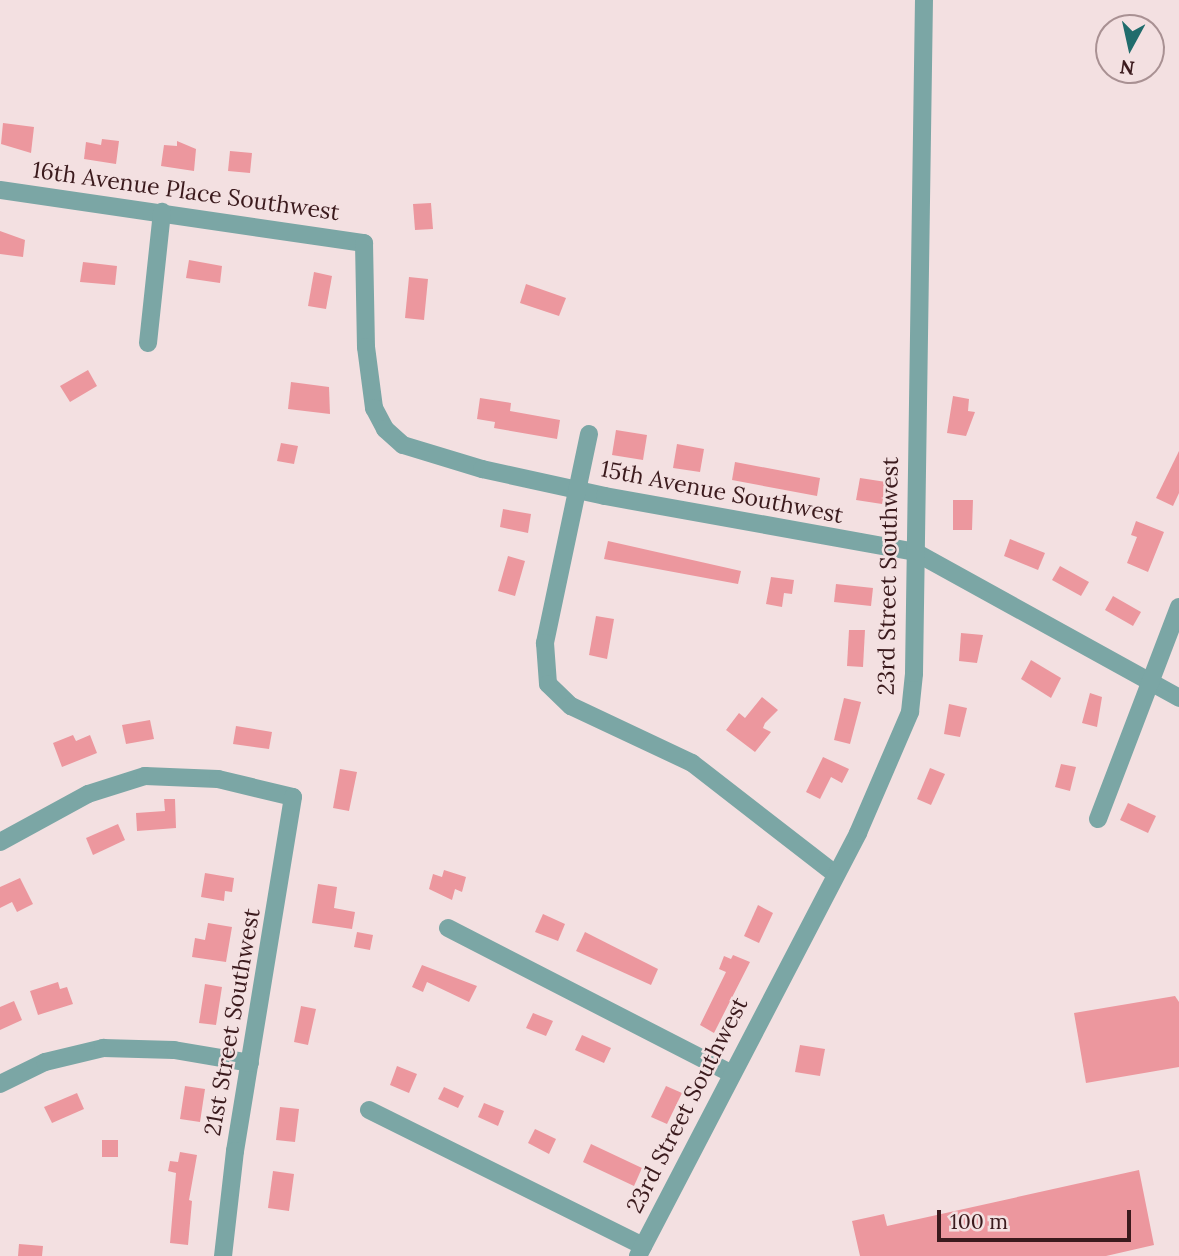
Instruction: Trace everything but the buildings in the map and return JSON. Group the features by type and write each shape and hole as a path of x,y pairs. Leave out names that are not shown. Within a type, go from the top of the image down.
{"street":[{"name":"23rd Street Southwest","path":"641,1251 835,874 897,748 910,712 924,0"},
{"name":"16th Avenue Place Southwest","path":"0,190 365,243 369,380 378,419 393,438"},
{"path":"148,343 162,212"},
{"path":"589,434 545,643 548,684 571,706 701,769 835,874"},
{"name":"15th Avenue Southwest","path":"393,438 429,455 579,490 767,528 915,552 1179,698"},
{"path":"1098,819 1148,680 1179,607"},
{"name":"21st Street Southwest","path":"0,842 88,794 145,776 218,779 293,797 250,1063 223,1256"},
{"path":"448,928 732,1074"},
{"path":"0,1084 45,1062 103,1048 174,1050 250,1063"},
{"path":"369,1110 641,1251"}]}
